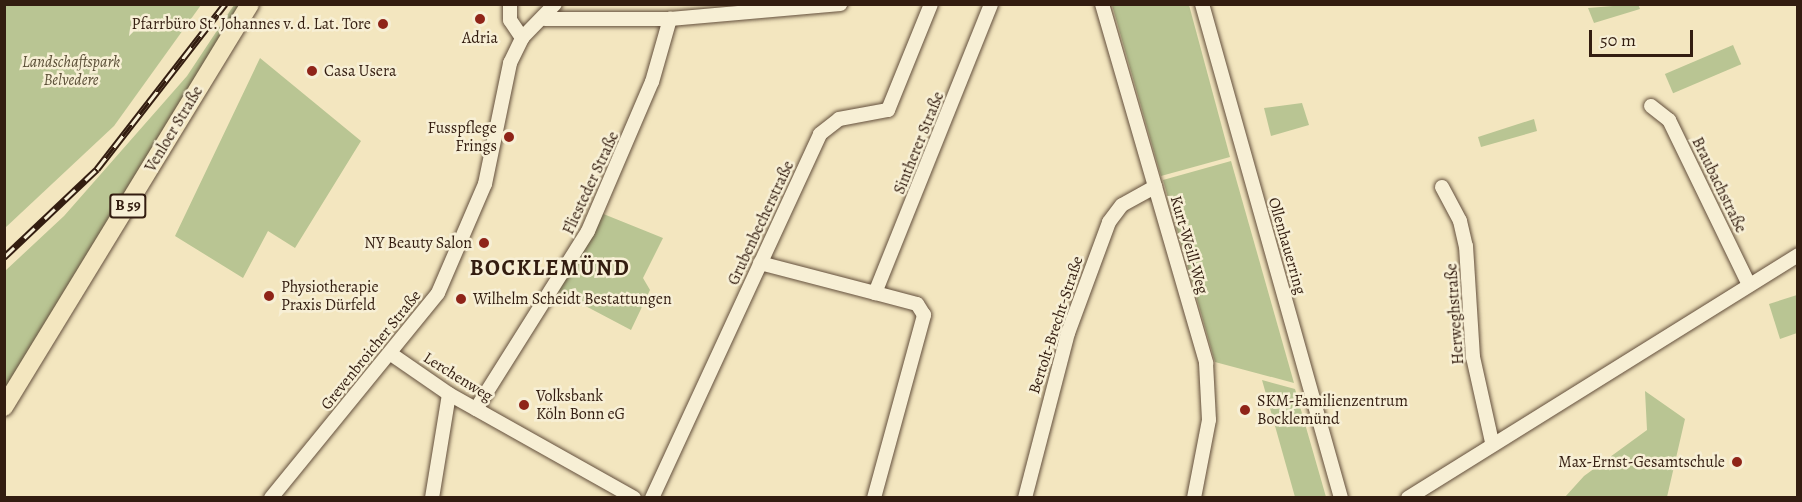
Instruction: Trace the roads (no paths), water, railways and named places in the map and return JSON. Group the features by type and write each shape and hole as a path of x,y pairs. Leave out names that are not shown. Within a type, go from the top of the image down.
{"main road":[{"name":"Venloer Straße","path":"4,407 250,4"}],"street":[{"path":"510,4 510,20 522,38 545,18 555,4"},
{"path":"545,18 670,19 840,4"},
{"name":"Grubenbecherstraße","path":"652,498 760,263 829,124 888,110 931,4"},
{"name":"Sintherer Straße","path":"875,293 991,4"},
{"name":"Kurt-Weill-Weg","path":"1101,4 1209,381 1209,420 1194,498"},
{"name":"Ollenhauerring","path":"1202,4 1341,498"},
{"name":"Fliesteder Straße","path":"477,409 588,231 652,82 670,19"},
{"name":"Grevenbroicher Straße","path":"270,498 391,354 438,292 473,219 496,141 510,63 522,38"},
{"name":"Braubachstraße","path":"1651,106 1669,120 1749,285"},
{"name":"Bertolt-Brecht-Straße","path":"1025,498 1068,333 1109,222 1122,205 1155,187"},
{"name":"Herweghstraße","path":"1442,187 1460,221 1466,246 1470,341 1492,442"},
{"path":"1408,498 1492,442 1797,255"},
{"path":"760,263 917,304 924,315 874,498"},
{"name":"Lerchenweg","path":"391,354 449,394 634,498"},
{"path":"432,498 449,394"}],"railway":[{"path":"4,257 97,169 225,4"}],"place":[{"name":"Adria","path":"480,19"},
{"name":"Pfarrbüro St. Johannes v. d. Lat. Tore","path":"383,24"},
{"name":"Casa Usera","path":"312,71"},
{"name":"Fusspflege Frings","path":"509,137"},
{"name":"NY Beauty Salon","path":"484,243"},
{"name":"Physiotherapie Praxis Dürfeld","path":"269,296"},
{"name":"Wilhelm Scheidt Bestattungen","path":"461,299"},
{"name":"Volksbank Köln Bonn eG","path":"524,405"},
{"name":"SKM-Familienzentrum Bocklemünd","path":"1245,410"},
{"name":"Max-Ernst-Gesamtschule","path":"1737,462"}],"district":[{"name":"BOCKLEMÜND","path":"550,269"}],"park label":[{"name":"Landschaftspark Belvedere","path":"71,71"}]}
